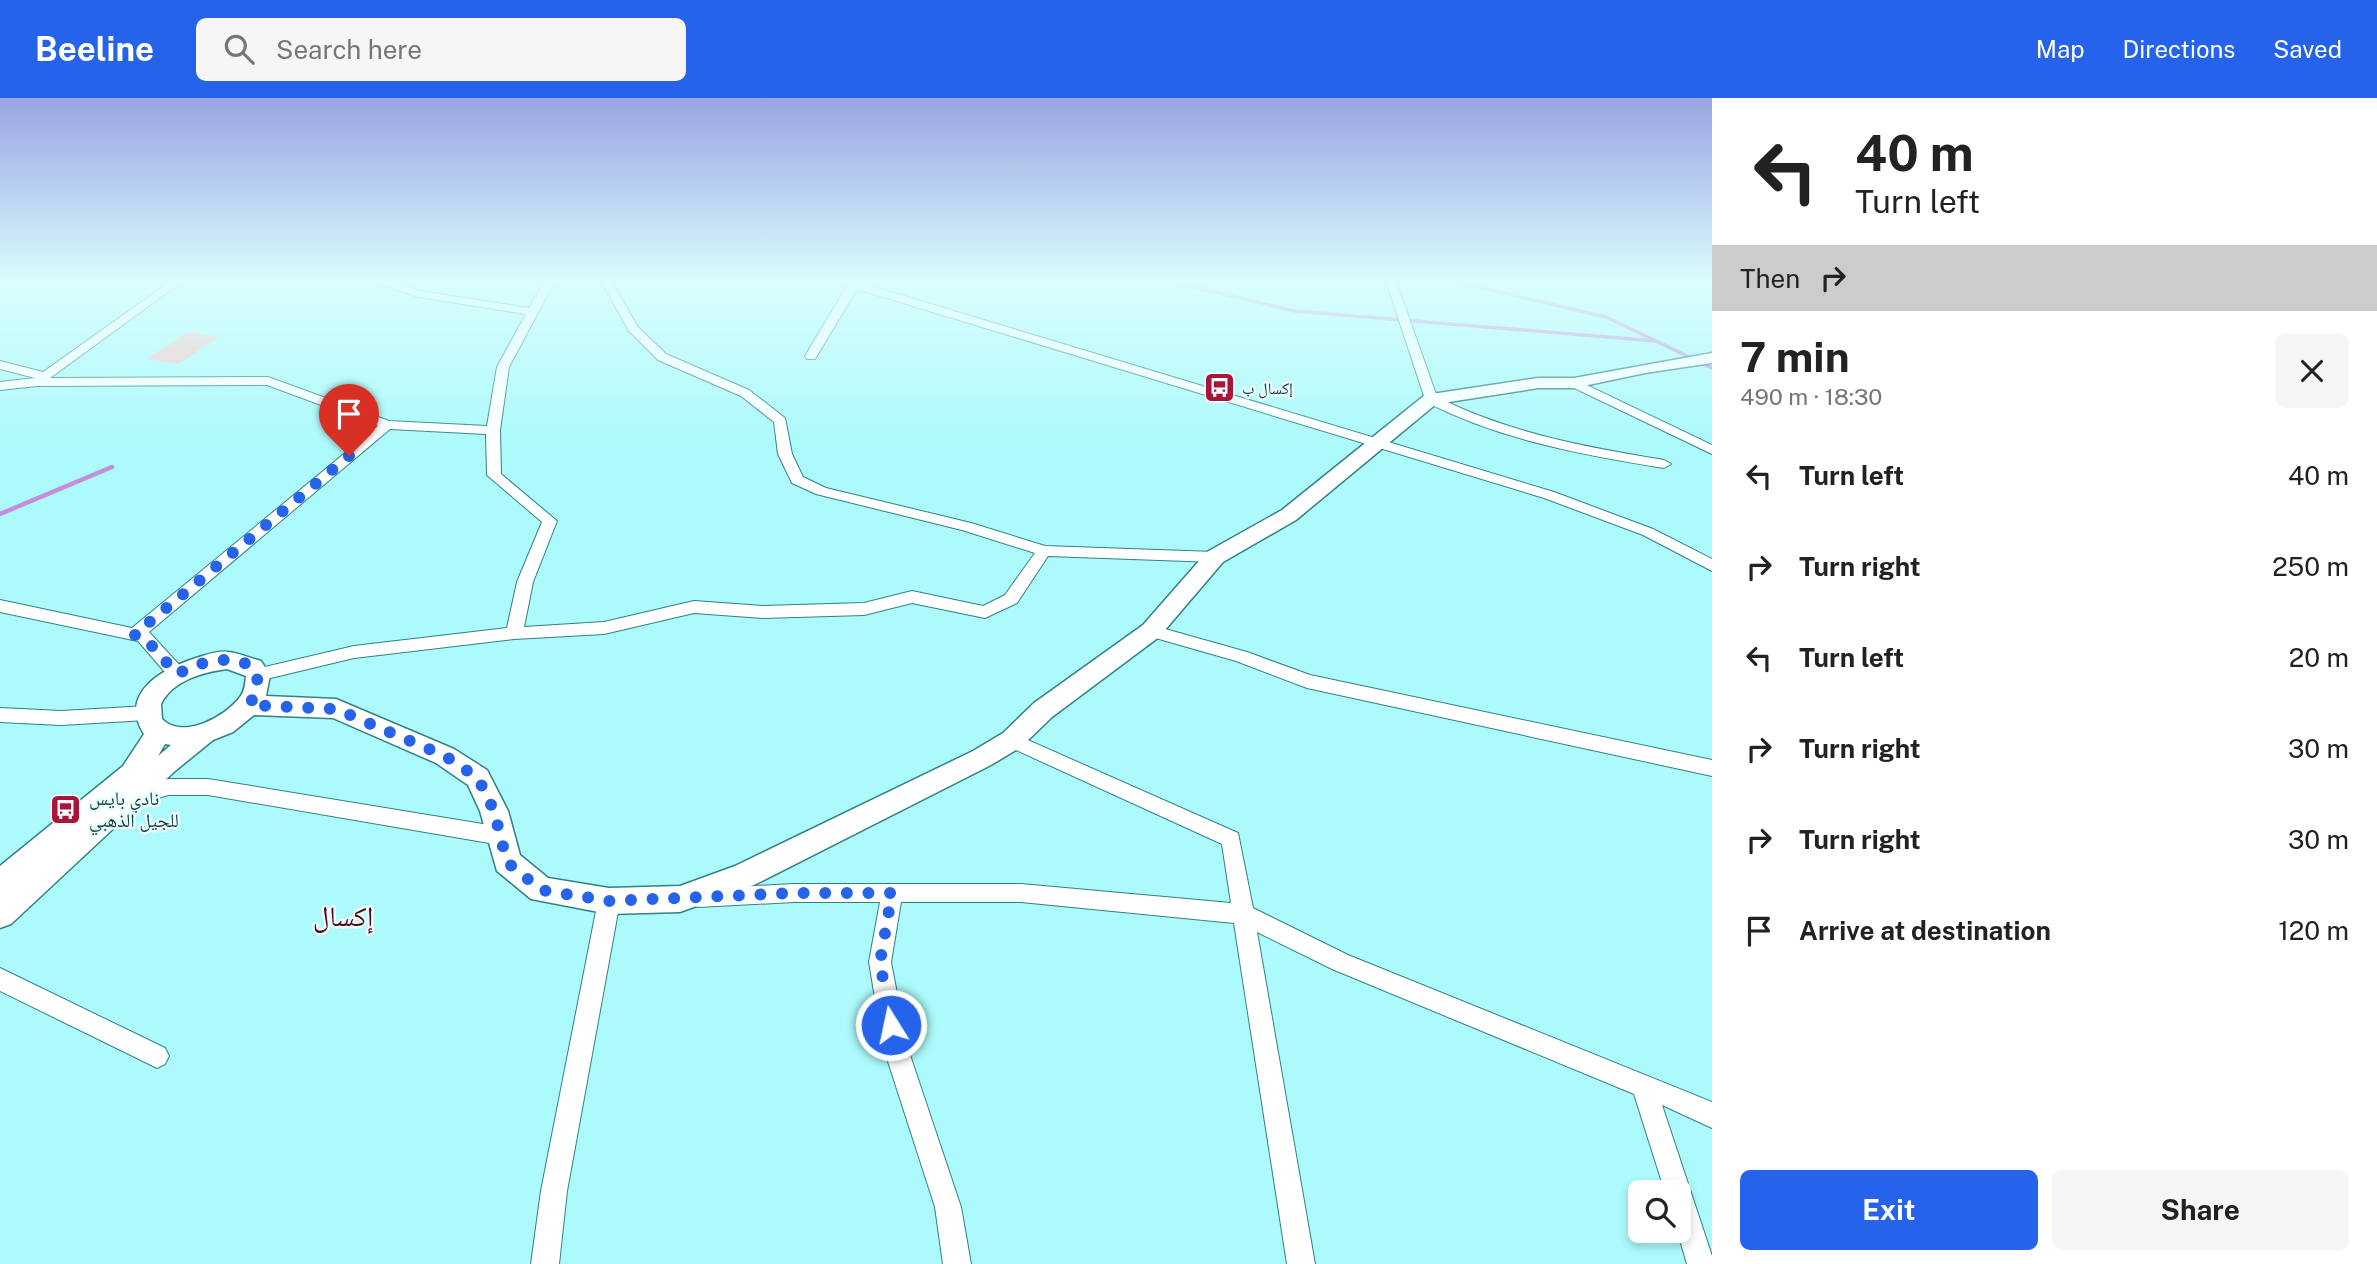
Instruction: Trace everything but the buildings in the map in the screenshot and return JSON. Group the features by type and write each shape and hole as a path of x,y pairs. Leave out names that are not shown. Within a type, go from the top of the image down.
{"street":[{"path":"40,379 101,335"},
{"path":"514,633 525,582 550,521 494,475 493,430 503,367 520,335"},
{"path":"640,335 662,357 745,393 780,421 785,454 797,480 821,491 966,526 1044,551 1215,557"},
{"path":"811,356 821,335"},
{"path":"1022,335 1549,495 1648,532 1712,566"},
{"path":"1410,335 1431,398 1447,408 1519,434 1664,464"},
{"path":"680,899 744,876 982,758 1012,740 1043,710 1151,631 1215,557 1290,515 1431,398 1538,383 1574,383 1645,368 1712,358"},
{"path":"0,365 40,379"},
{"path":"0,386 40,379 268,381 387,425 493,430"},
{"path":"1574,383 1712,450"},
{"path":"134,635 387,425"},
{"path":"258,675 354,652 514,633 604,628 694,607 763,612 864,609 912,597 985,612 1011,599 1044,551"},
{"path":"0,606 143,636 177,674"},
{"path":"1151,631 1241,656 1307,681 1712,768"},
{"path":"0,715 153,722 173,736 205,732 222,725 249,705 259,684 258,675 252,667 227,660 202,664 177,674 156,692 153,722 132,774 0,883"},
{"path":"249,705 336,709 445,756 478,778 494,811 507,862 541,890 609,901 794,893 1021,893 1243,914 1340,962 1644,1086 1706,1108"},
{"path":"0,914 125,800 205,732"},
{"path":"1012,740 1231,839 1301,1264"},
{"path":"125,800 168,787 208,788 501,836"},
{"path":"892,893 880,962 895,1046 948,1207 957,1264"},
{"path":"545,1264 554,1191 609,901"},
{"path":"0,979 157,1056"},
{"path":"1644,1086 1701,1264"}],"shaded area":[{"path":"183,335 219,337 179,364 147,359"}],"waterway":[{"path":"1589,335 1656,341"},
{"path":"1644,335 1656,341"},
{"path":"1656,341 1712,368"},
{"path":"0,514 112,467"}],"place":[{"name":"إكسال ب","path":"1219,388"},
{"name":"نادي بايس للجيل الذهبي","path":"66,809"}],"district":[{"name":"إكسال","path":"343,915"}],"route":[{"path":"349,456 134,635 143,636 177,674 211,661 241,662 252,667 258,675 259,684 249,705 336,709 445,756 478,778 494,811 507,862 541,890 609,901 794,893 892,893 880,962 891,1025"}]}
